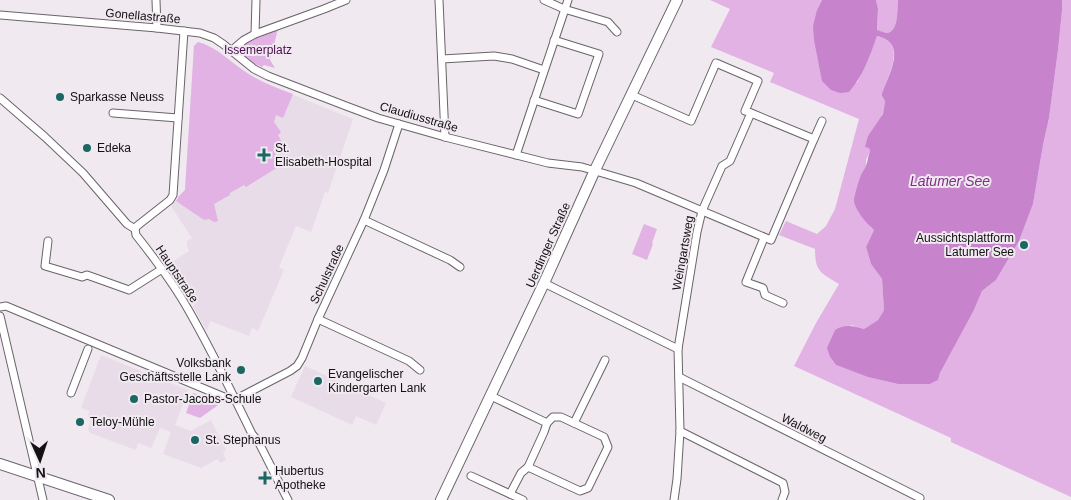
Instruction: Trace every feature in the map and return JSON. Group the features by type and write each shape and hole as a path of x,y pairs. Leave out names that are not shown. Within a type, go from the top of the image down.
{"street":[{"path":"156,0 157,28"},
{"path":"254,34 256,0"},
{"path":"231,51 254,34 346,0"},
{"path":"439,0 445,137"},
{"path":"544,0 564,9 608,22 617,32"},
{"path":"516,155 568,0"},
{"name":"Uerdinger Straße","path":"441,500 544,284 594,170 677,0"},
{"name":"Gonellastraße","path":"0,15 184,30 200,33 214,38 244,62"},
{"path":"135,229 170,200 173,195 184,30"},
{"path":"534,100 578,114 599,54 554,40"},
{"path":"442,59 494,56 512,59 544,70"},
{"name":"Claudiusstraße","path":"244,62 268,76 399,124 548,163 582,167 636,183 668,195 764,238"},
{"name":"Weingartsweg","path":"632,95 691,120 716,63 758,82 746,110 751,113 730,161 722,166 702,211 678,349 680,430 674,500"},
{"name":"Hauptstraße","path":"0,98 83,173 126,224 135,229 136,235 162,269 188,310 227,380 252,434 258,441 288,500"},
{"path":"113,113 178,118"},
{"path":"751,113 814,139"},
{"path":"783,302 765,295 763,288 746,282 764,238 771,240 822,121"},
{"name":"Schulstraße","path":"236,400 290,372 302,358 364,220 384,170 399,124"},
{"path":"364,220 450,260 460,267"},
{"path":"48,241 45,266 82,277 86,275 130,290 162,269"},
{"path":"544,284 678,349"},
{"path":"0,307 6,306 224,397 236,400"},
{"path":"0,316 43,500"},
{"path":"318,320 409,361 420,370"},
{"path":"71,393 88,349"},
{"path":"574,423 605,360"},
{"name":"Waldweg","path":"678,377 920,498"},
{"path":"491,396 547,423"},
{"path":"510,494 521,473 528,467 547,423 553,417 561,417 604,437 608,446 588,488 580,491 528,467"},
{"path":"680,430 783,483 785,492 782,500"},
{"path":"0,464 109,500"},
{"path":"471,476 523,500"}],"shaded area":[{"name":"St. Elisabeth-Hospital","path":"198,42 221,53 264,83 353,119 328,193 325,192 311,232 296,226 279,267 284,270 258,331 252,328 249,336 210,321 207,331 193,307 197,301 172,262 189,251 187,241 192,238 171,206 185,190 194,46"},
{"name":"Pastor-Jacobs-Schule","path":"101,355 188,390 175,425 191,431 211,420 226,450 223,452 226,460 220,463 218,459 201,468 163,454 171,432 160,428 151,448 138,443 136,450 90,433 88,429 90,423 88,415 90,411 81,408"},
{"name":"Evangelischer Kindergarten Lank","path":"305,366 386,403 376,425 356,416 352,425 291,397"}],"green space":[{"path":"710,0 822,0 817,10 857,83 877,36 886,40 891,45 894,52 891,68 882,93 885,101 883,112 869,139 870,151 866,160 870,227 874,230 866,247 871,264 882,279 884,310 878,320 864,329 851,325 830,357 836,365 869,377 898,384 930,384 938,380 982,291 996,280 1019,241 1033,204 1049,118 1062,0 1071,0 1071,497 951,442 951,438 794,366 839,284 820,271 816,263 815,249 779,235 786,221 817,234 826,226 835,209 859,119 770,82 774,73 711,47 730,9"},
{"path":"876,0 898,0 897,20 890,32 885,33 877,30 878,10"},
{"name":"Issemerplatz","path":"278,29 270,60 275,68 264,65 262,67 255,64 240,53 244,43 261,34"},
{"path":"198,42 217,51 252,76 293,94 283,118 276,115 274,122 281,132 278,135 284,146 274,152 283,164 214,204 218,221 214,222 209,219 204,220 176,201 185,190 194,46"},
{"path":"644,224 657,229 647,260 632,254"},
{"path":"193,393 221,403 200,418 186,413"}],"water":[{"name":"Latumer See","path":"822,0 876,0 878,9 877,30 886,33 890,32 895,25 898,0 1062,0 1049,118 1033,204 1019,241 996,280 982,291 938,380 930,384 898,384 868,377 836,365 830,357 827,348 835,330 849,326 864,329 878,320 884,310 882,279 871,264 866,247 874,230 858,212 854,200 858,182 866,166 870,151 869,148 865,147 868,136 883,114 885,101 882,93 892,68 894,52 892,45 877,36 862,73 849,92 840,93 831,90 822,81 814,40 813,26"}],"place":[{"name":"Sparkasse Neuss","path":"60,97"},
{"name":"Edeka","path":"87,148"},
{"name":"St. Elisabeth-Hospital","path":"264,155"},
{"name":"Aussichtsplattform Latumer See","path":"1024,245"},
{"name":"Volksbank Geschäftsstelle Lank","path":"241,370"},
{"name":"Evangelischer Kindergarten Lank","path":"318,381"},
{"name":"Pastor-Jacobs-Schule","path":"134,399"},
{"name":"Teloy-Mühle","path":"80,422"},
{"name":"St. Stephanus","path":"195,440"},
{"name":"Hubertus Apotheke","path":"265,478"}]}
